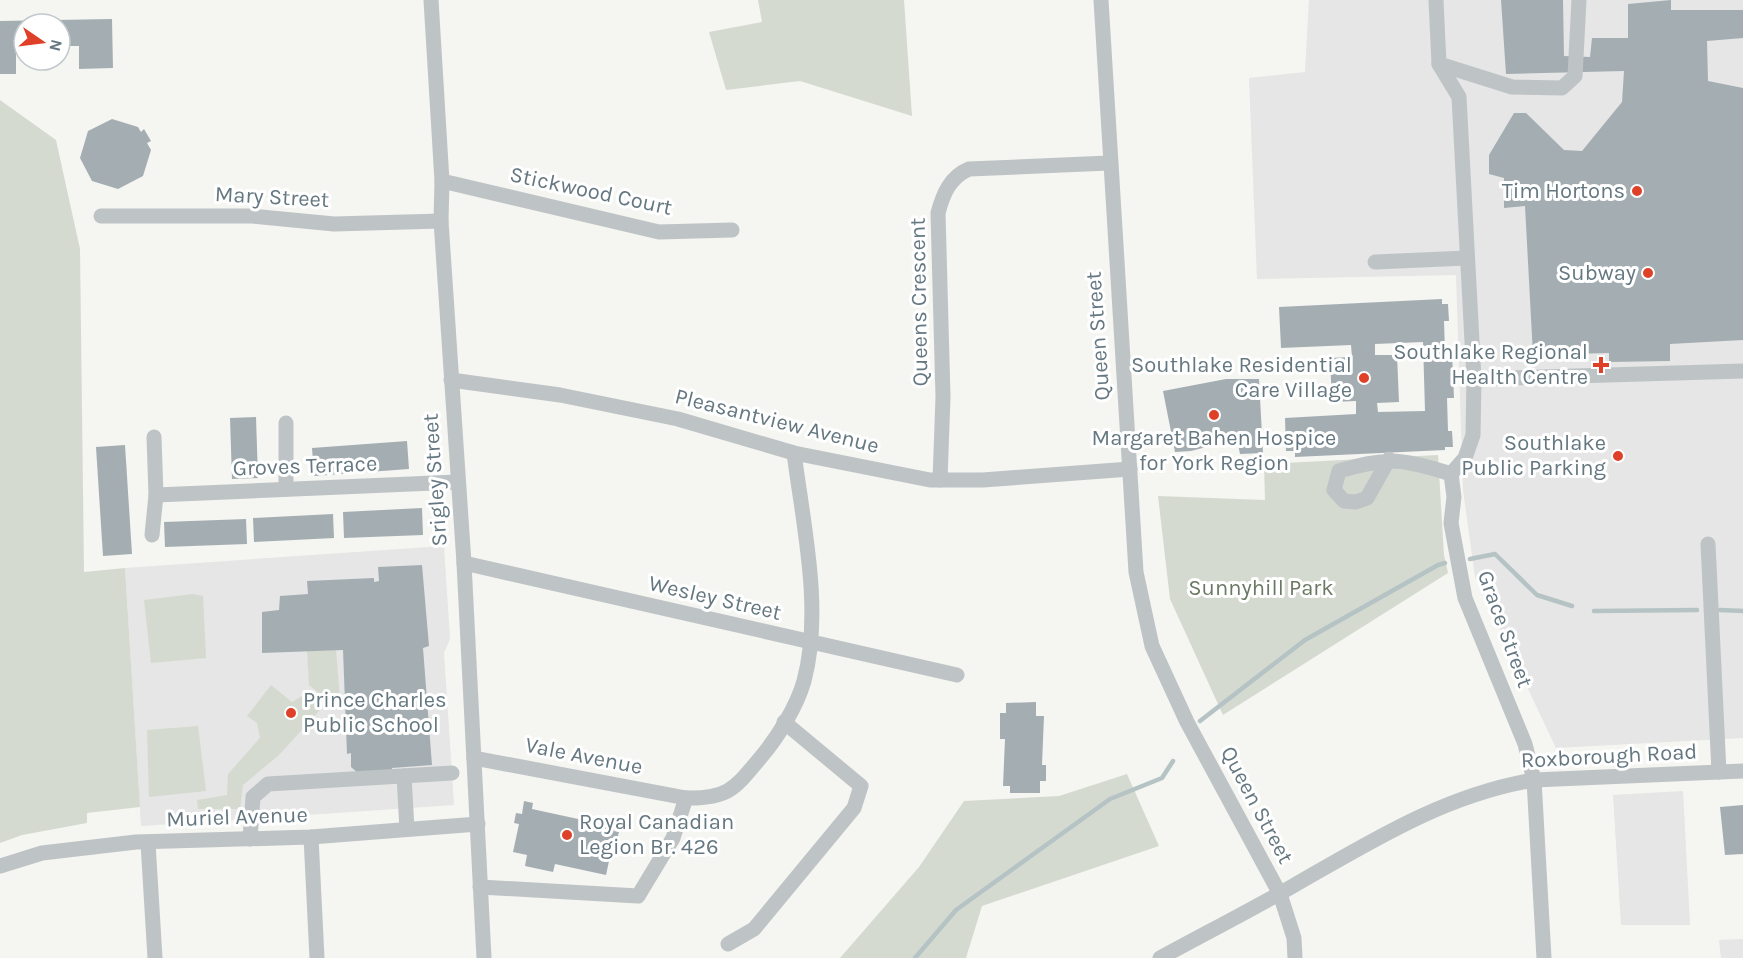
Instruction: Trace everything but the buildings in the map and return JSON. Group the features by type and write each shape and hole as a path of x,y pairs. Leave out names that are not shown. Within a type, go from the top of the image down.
{"street":[{"name":"Srigley Street","path":"431,0 442,181 441,221 464,563 484,958"},
{"name":"Queen Street","path":"1101,0 1109,163 1136,572 1152,645 1187,722 1280,894 1294,938 1295,958"},
{"path":"1389,459 1422,465 1451,474 1465,458 1473,435 1474,379 1459,97 1439,64 1436,0"},
{"path":"1439,64 1512,87 1562,88 1575,76 1579,0"},
{"name":"Queens Crescent","path":"940,480 943,397 938,213 942,195 955,175 969,169 1109,163"},
{"name":"Stickwood Court","path":"442,181 659,232 732,230"},
{"name":"Mary Street","path":"101,216 252,216 334,224 441,221"},
{"path":"1375,262 1467,258"},
{"path":"1474,379 1743,371"},
{"name":"Pleasantview Avenue","path":"451,380 560,395 678,419 794,453 940,480 983,480 1130,469"},
{"path":"286,423 286,489"},
{"path":"152,535 156,495 154,437"},
{"name":"Vale Avenue","path":"474,758 686,798 712,798 741,782 784,722 804,681 810,642 811,578 794,453"},
{"name":"Grace Street","path":"1451,474 1454,497 1451,523 1465,598 1525,744 1534,780 1544,958"},
{"name":"Groves Terrace","path":"156,495 457,482"},
{"path":"1708,544 1719,772"},
{"name":"Wesley Street","path":"464,563 957,675"},
{"path":"728,944 754,929 854,808 861,786 784,722"},
{"name":"Roxborough Road","path":"1160,958 1280,894 1408,820 1449,802 1501,785 1534,780 1743,771"},
{"path":"250,839 252,797 268,784 452,773"},
{"path":"404,776 407,830"},
{"path":"480,887 638,896 673,838 686,798"},
{"name":"Muriel Avenue","path":"0,866 42,853 148,843 311,837 478,824"},
{"path":"311,837 317,958"},
{"path":"148,843 155,958"}],"shaded area":[{"name":"Southlake Regional Health Centre","path":"1309,0 1743,0 1743,738 1556,748 1475,577 1463,490 1456,275 1257,279 1249,78 1305,72"},
{"name":"Prince Charles Public School","path":"444,546 450,639 444,653 454,805 141,826 125,568"},
{"path":"1683,791 1690,925 1621,925 1613,795"},
{"path":"1743,939 1743,958 1721,958 1719,940"}],"green space":[{"path":"758,0 904,0 912,116 800,81 726,90 709,32 762,22"},
{"path":"0,100 56,140 80,249 84,572 125,568 140,807 87,813 87,823 22,835 0,843"},
{"name":"Sunnyhill Park","path":"1438,455 1444,555 1448,573 1223,715 1170,599 1158,496 1265,500 1264,464"},
{"path":"193,594 203,596 206,658 151,663 144,600"},
{"path":"336,650 340,699 332,704 309,685 307,651"},
{"path":"271,685 292,702 305,694 321,709 279,755 243,785 240,809 198,809 197,800 227,795 228,774 260,738 257,723 247,716"},
{"path":"198,726 206,791 149,797 147,730"},
{"path":"1127,774 1159,846 982,906 966,958 840,958 919,867 964,801 1059,796"}],"waterway":[{"path":"1470,559 1495,554 1537,595 1572,606"},
{"path":"1200,721 1305,640 1445,563"},
{"path":"1594,611 1697,610"},
{"path":"1720,610 1743,611"},
{"path":"915,958 956,910 1110,799 1162,778 1173,761"}],"place":[{"name":"Tim Hortons","path":"1637,191"},
{"name":"Subway","path":"1648,273"},
{"name":"Southlake Regional Health Centre","path":"1601,365"},
{"name":"Southlake Residential Care Village","path":"1364,378"},
{"name":"Margaret Bahen Hospice for York Region","path":"1214,415"},
{"name":"Southlake Public Parking","path":"1618,456"},
{"name":"Prince Charles Public School","path":"291,713"},
{"name":"Royal Canadian Legion Br. 426","path":"567,835"}]}
